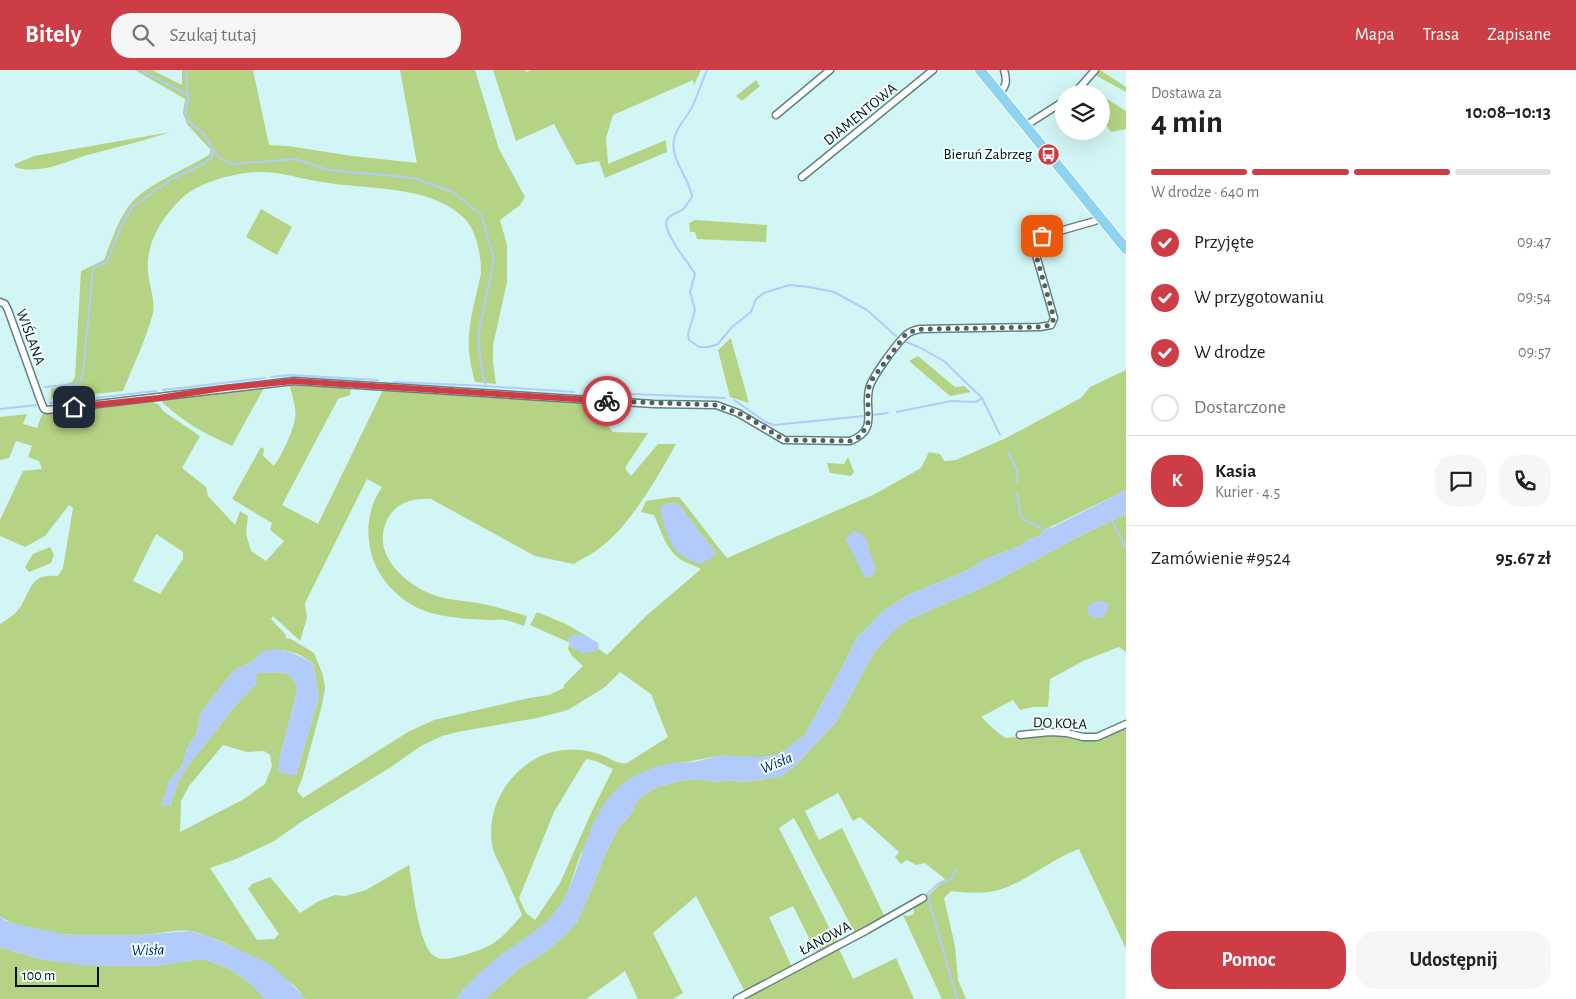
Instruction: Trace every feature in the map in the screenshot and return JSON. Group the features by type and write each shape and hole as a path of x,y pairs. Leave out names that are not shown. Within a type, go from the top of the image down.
{"main road":[{"path":"980,70 1126,249"}],"street":[{"path":"776,115 830,70"},
{"name":"DIAMENTOWA","path":"802,177 933,70"},
{"path":"998,93 1006,84 1007,78 1004,70"},
{"path":"1082,85 1095,70"},
{"path":"1025,126 1055,107"},
{"name":"WIŚLANA","path":"0,302 5,304 8,310 41,402 44,409 47,410 294,381 654,404 716,405 746,416 784,440 850,441 859,437 868,425 868,390 871,381 909,332 920,329 1040,327 1051,325 1054,318 1036,255 1035,242 1038,238 1095,221 1100,217"},
{"name":"DO KOŁA","path":"1020,734 1050,732 1097,737 1126,724"},
{"name":"ŁANOWA","path":"738,999 923,898"}],"green space":[{"path":"135,70 152,70 182,85 182,70 253,70 269,145 417,163 400,70 475,70 499,149 525,197 520,205 500,220 507,245 507,282 493,345 496,384 475,382 471,366 469,331 481,266 475,236 468,222 463,217 449,206 415,194 258,172 228,176 206,183 188,193 166,216 155,236 148,257 153,313 123,391 51,399 51,389 72,382 75,377 81,271 104,260 114,233 128,207 135,199 155,184 210,154 210,149 187,124 183,113 185,99"},
{"path":"493,70 525,70 526,72 531,70 701,70 694,85 693,80 613,115 606,138 608,164 666,140 667,152 605,178 599,161 576,165 554,124 516,141"},
{"path":"1100,70 1126,87 1126,92 1095,75"},
{"path":"756,80 760,86 742,101 736,96"},
{"path":"1110,101 1126,111 1126,129 1111,132"},
{"path":"171,132 56,166 35,169 15,167 15,164 34,156"},
{"path":"261,209 292,227 277,255 246,237"},
{"path":"695,220 767,225 766,242 697,239 695,232 690,232 689,223"},
{"path":"731,338 749,403 730,397 718,350"},
{"path":"918,356 955,387 964,386 971,392 950,396 909,361"},
{"path":"1126,370 1126,490 1046,529 1039,536 1027,540 1021,546 985,559 968,570 910,594 884,610 856,639 804,736 782,752 764,757 720,756 678,763 581,853 562,903 550,919 539,929 502,954 464,989 456,999 305,999 292,984 256,960 229,945 191,931 127,936 89,936 29,928 0,916 0,624 19,609 30,588 37,580 42,577 58,576 63,568 73,508 69,505 45,536 25,547 0,536 0,520 23,471 42,469 39,461 28,457 32,446 16,441 9,458 0,460 0,417 27,414 23,424 37,428 42,414 153,402 159,405 163,411 200,436 182,468 206,487 208,496 235,525 240,511 248,516 246,534 251,551 266,561 284,541 270,530 272,523 232,499 261,447 264,449 263,456 274,466 283,450 295,419 294,402 289,384 351,388 350,395 338,399 282,505 318,524 383,390 589,402 613,432 648,433 625,468 631,476 658,444 676,444 643,499 623,526 598,549 574,564 535,556 431,499 412,500 396,508 388,518 383,531 383,543 386,554 400,574 420,589 437,596 489,605 527,616 524,626 503,620 451,617 427,612 404,600 394,591 382,577 371,554 368,532 371,509 382,487 367,479 305,603 307,618 300,641 273,616 271,619 286,635 285,638 291,639 314,653 323,675 325,688 322,705 297,791 303,798 408,732 434,720 549,695 564,688 564,685 583,666 572,656 568,649 569,644 573,648 595,651 599,649 607,655 646,616 701,569 677,557 665,541 654,515 641,512 646,501 679,497 727,558 875,494 921,468 929,452 940,454 944,461 956,460 1006,438 1081,398 1090,387","holes":["670,503 678,504 717,554 663,505","156,534 183,552 183,559 160,594 133,581","283,650 298,654 313,663 319,697 296,775 279,761 297,691 295,683 288,674 277,672 256,673 256,684 236,705 188,766 178,782 170,806 168,783 183,764 187,748 196,735 201,712 235,669 250,663 262,652","620,672 651,694 668,737 627,763 616,762 599,754 582,750 548,753 533,760 508,783 499,798 493,815 491,832 494,852 522,915 503,936 483,949 453,958 445,959 434,956 424,941 420,928 409,865 366,890 345,896 335,895 319,901 300,913 270,877 252,884 248,889 279,934 274,939 257,940 210,868 236,859 274,841 421,746 442,736 537,718 568,710 605,687","223,745 247,752 264,751 270,755 272,766 265,784 244,799 180,832 181,801 189,786","586,759 596,761 613,769 560,883 535,920 526,913 519,898 554,812"]},
{"path":"265,386 232,446 195,427 162,402 165,399"},
{"path":"848,457 854,472 851,476 830,473 827,463 844,464"},
{"path":"1126,514 1126,652 1119,647 1083,661 1050,679 1048,707 1033,707 1020,710 1013,700 981,717 1006,738 1047,734 1094,739 1120,731 1126,727 1126,949 1079,849 1019,882 999,890 975,893 951,891 944,898 955,946 958,980 966,999 942,999 903,915 914,914 914,907 945,879 925,863 916,865 907,860 901,864 895,857 899,852 860,817 853,821 838,793 805,811 819,840 842,828 885,917 855,933 794,818 779,828 837,943 817,954 793,906 769,917 792,967 745,992 696,896 653,933 683,993 673,999 638,999 625,971 586,999 485,999 521,967 544,953 577,922 605,854 619,827 628,818 638,800 644,795 658,787 679,781 697,779 716,782 728,780 742,782 765,779 792,769 836,722 873,654 895,629 908,620 988,585"},
{"path":"50,547 54,555 51,563 29,572 25,567 33,554"},
{"path":"537,612 566,624 585,635 570,636 568,642 530,625"},
{"path":"0,947 39,959 111,966 155,966 206,960 228,968 253,986 265,999 0,999"},
{"path":"839,949 853,979 896,958 914,999 748,999 747,997"}],"water":[{"name":"Wisła","path":"1126,490 1126,514 988,585 908,620 895,629 873,654 836,722 792,769 780,777 742,782 728,780 716,782 697,779 679,781 658,787 644,795 638,800 628,818 619,827 605,854 577,922 566,934 544,953 521,967 485,999 456,999 483,969 550,918 562,902 570,886 596,819 616,789 643,772 669,763 693,762 719,756 765,757 782,752 804,736 856,639 884,610 910,594 968,570 985,559 1021,546 1027,540 1039,536 1046,529"},
{"path":"670,503 678,504 717,554 701,564 682,556 676,551 668,537 660,510 663,505"},
{"path":"855,531 863,535 868,542 876,569 873,576 868,578 864,576 845,539"},
{"path":"1099,601 1107,602 1109,605 1104,617 1095,618 1089,615 1087,607"},
{"path":"585,635 598,643 599,649 586,653 574,649 568,642 570,636"},
{"path":"273,649 289,652 313,663 319,697 296,775 288,775 278,771 297,691 295,683 288,674 277,672 257,673 256,684 236,705 188,766 178,782 170,806 161,805 168,783 183,764 187,748 196,735 201,712 235,669 250,663 262,652"},
{"name":"Wisła","path":"0,916 6,921 69,935 141,935 190,931 208,936 268,963 291,983 305,999 265,999 253,986 228,968 206,960 155,966 111,966 81,965 39,959 0,947"}],"waterway":[{"path":"141,70 187,95"},
{"path":"45,387 79,384 83,374 93,268 107,262 120,229 132,207 172,179 205,163 212,157 212,148 203,133 188,121 185,113 188,100 186,70"},
{"path":"707,70 696,99 677,131 673,144 678,163 689,185 692,197 683,209 669,217 666,223 671,238 695,274 690,292 695,310 688,334 689,340 699,347 709,347 718,344 732,327 751,312 756,299 764,293 789,285 834,292 867,310 896,336"},
{"path":"212,148 220,158 232,164 295,159 329,170 414,178 453,192 481,215 494,259 478,336 482,373 486,386"},
{"path":"906,342 944,361 982,398 1000,435"},
{"path":"271,377 290,375 378,380"},
{"path":"163,390 265,378"},
{"path":"394,382 574,392"},
{"path":"50,403 156,391"},
{"path":"585,392 725,398"},
{"path":"897,412 951,401 976,402 982,398"},
{"path":"734,400 766,422 774,425 864,416"},
{"path":"0,409 37,405"},
{"path":"873,415 888,413"},
{"path":"1008,451 1017,471 1017,482"},
{"path":"1017,493 1021,518 1045,530"},
{"path":"1111,519 1126,548"},
{"path":"957,868 951,879 939,883 927,894 957,999"}],"way so far":[{"path":"607,401 723,406 746,416 784,440 850,441 863,434 868,425 868,390 871,381 898,343 909,332 925,329 1040,327 1051,325 1054,318 1036,255 1035,242 1042,236"}],"place":[{"name":"Bieruń Zabrzeg","path":"1048,154"}],"route":[{"path":"74,407 294,381 428,391 521,394 607,401"}]}
